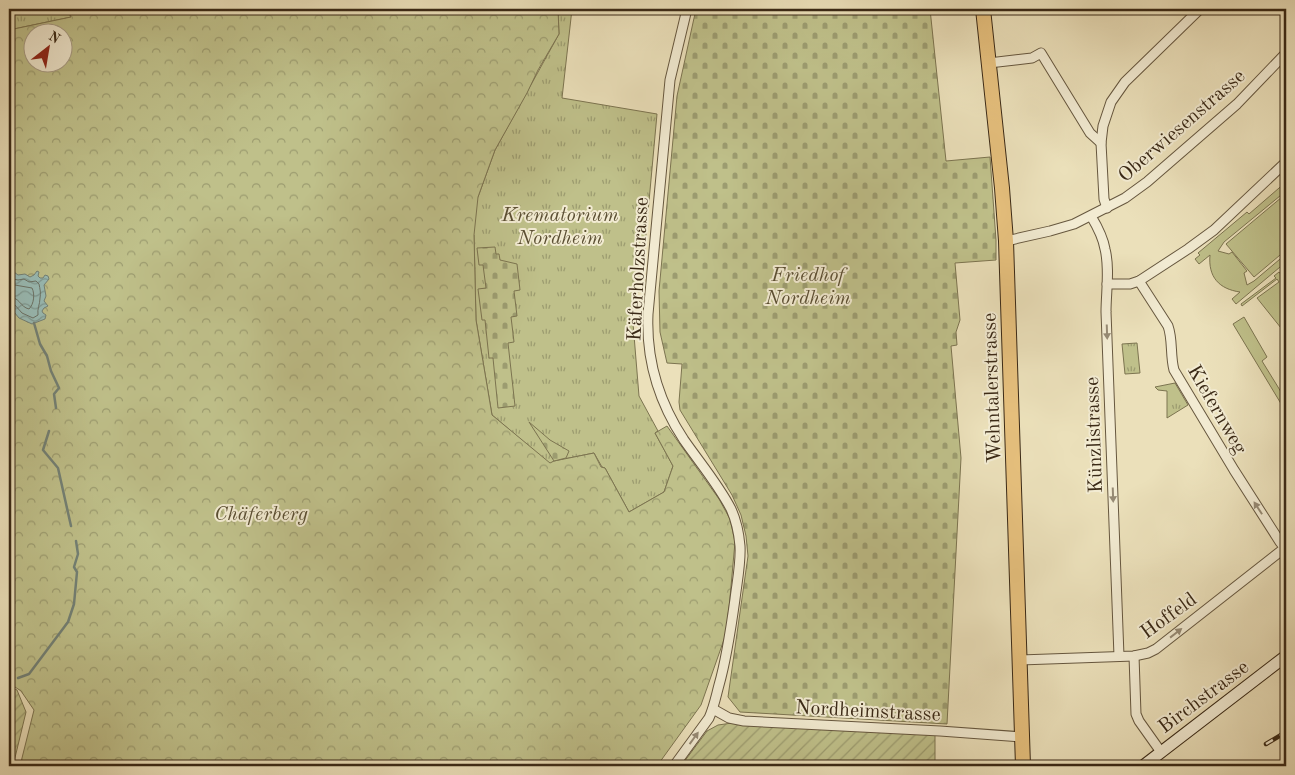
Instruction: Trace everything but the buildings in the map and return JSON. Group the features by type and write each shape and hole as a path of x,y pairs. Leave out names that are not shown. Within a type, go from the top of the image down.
{"main road":[{"name":"Wehntalerstrasse","path":"983,9 1006,241 1023,766"},
{"name":"Birchstrasse","path":"1143,766 1286,656"}],"street":[{"name":"Käferholzstrasse","path":"674,766 713,709 731,632 740,559 738,532 731,510 672,421 661,398 648,345 647,330 653,252 670,80 687,9"},
{"path":"1107,208 1104,200 1101,143 1103,126 1111,102 1125,82 1200,9"},
{"path":"989,63 1032,58 1042,53 1090,133 1101,143"},
{"name":"Oberwiesenstrasse","path":"1006,241 1050,232 1074,224 1125,198 1147,182 1237,104 1286,53"},
{"path":"1107,284 1130,284 1139,281 1188,249 1214,230 1286,162"},
{"name":"Künzlistrasse","path":"1091,216 1106,249 1106,312 1118,656"},
{"name":"Kiefernweg","path":"1139,281 1171,333 1171,356 1174,370 1234,470 1285,547"},
{"name":"Hoffeld","path":"1020,660 1134,656 1148,653 1156,649 1285,547"},
{"path":"1134,656 1136,714 1161,752"},
{"name":"Nordheimstrasse","path":"713,709 729,718 744,721 1023,737"}],"green space":[{"path":"9,9 67,9 71,17 47,22 22,22 22,27 9,30"},
{"name":"Chäferberg","path":"67,9 558,9 559,34 495,150 478,197 474,235 476,320 492,415 550,463 594,453 601,467 605,468 629,512 664,492 673,466 655,433 667,426 719,499 730,519 735,542 727,631 701,705 657,766 20,766 34,710 21,691 9,683 9,30 22,27 22,72 72,72 72,22 47,22 71,17"},
{"name":"Krematorium Nordheim","path":"558,9 572,9 562,98 657,114 642,278 632,311 639,396 658,431 655,433 673,466 664,492 629,512 605,468 602,467 594,453 554,461 550,464 492,415 476,320 474,235 452,233 478,197 495,150 559,34"},
{"name":"Friedhof Nordheim","path":"696,9 930,9 946,161 990,157 996,260 955,263 960,320 956,332 957,345 951,346 961,458 947,724 740,712 728,697 748,556 746,536 741,515 732,495 680,410 682,364 667,363 660,332 659,291 677,96"},
{"path":"1286,182 1286,191 1224,242 1218,251 1229,254 1232,252 1247,271 1244,273 1247,285 1286,254 1286,262 1236,304 1232,299 1240,292 1226,288 1216,281 1211,270 1210,255 1199,264 1195,259 1200,255 1198,253 1247,212 1249,214"},
{"path":"1282,197 1286,201 1286,250 1254,277 1226,244"},
{"path":"495,247 496,254 499,254 500,260 517,264 520,290 514,291 517,316 511,317 514,342 508,343 515,406 498,408 493,358 489,358 485,320 482,320 478,289 486,288 483,265 479,265 477,248"},
{"path":"1279,272 1283,277 1280,280 1283,278 1286,281 1285,333 1257,298 1279,282 1277,279 1242,306 1241,304 1276,278 1274,276"},
{"path":"1244,317 1267,357 1262,361 1286,400 1286,412 1233,324"},
{"path":"1137,343 1140,373 1125,374 1122,344"},
{"path":"1175,383 1188,405 1167,418 1167,391 1158,390 1155,387"},
{"path":"529,422 550,440 569,451 566,458 554,461"},
{"path":"9,686 17,690 26,712 13,766 9,766"},
{"path":"732,723 935,734 935,766 681,766 707,731 718,725"}],"water":[{"path":"9,270 11,273 25,274 30,277 37,271 40,278 43,278 45,275 48,276 49,279 44,285 46,296 44,301 48,306 42,311 46,315 45,319 32,324 19,318 9,306"}],"waterway":[{"path":"34,323 40,344 47,356 51,371 59,388 54,394 56,408"},
{"path":"49,431 43,450 58,468 71,526"},
{"path":"18,678 29,674 68,622 74,604 77,572 74,567 78,554 76,541"}],"railway":[{"path":"1266,744 1286,732"},
{"path":"1278,766 1286,759"}]}
